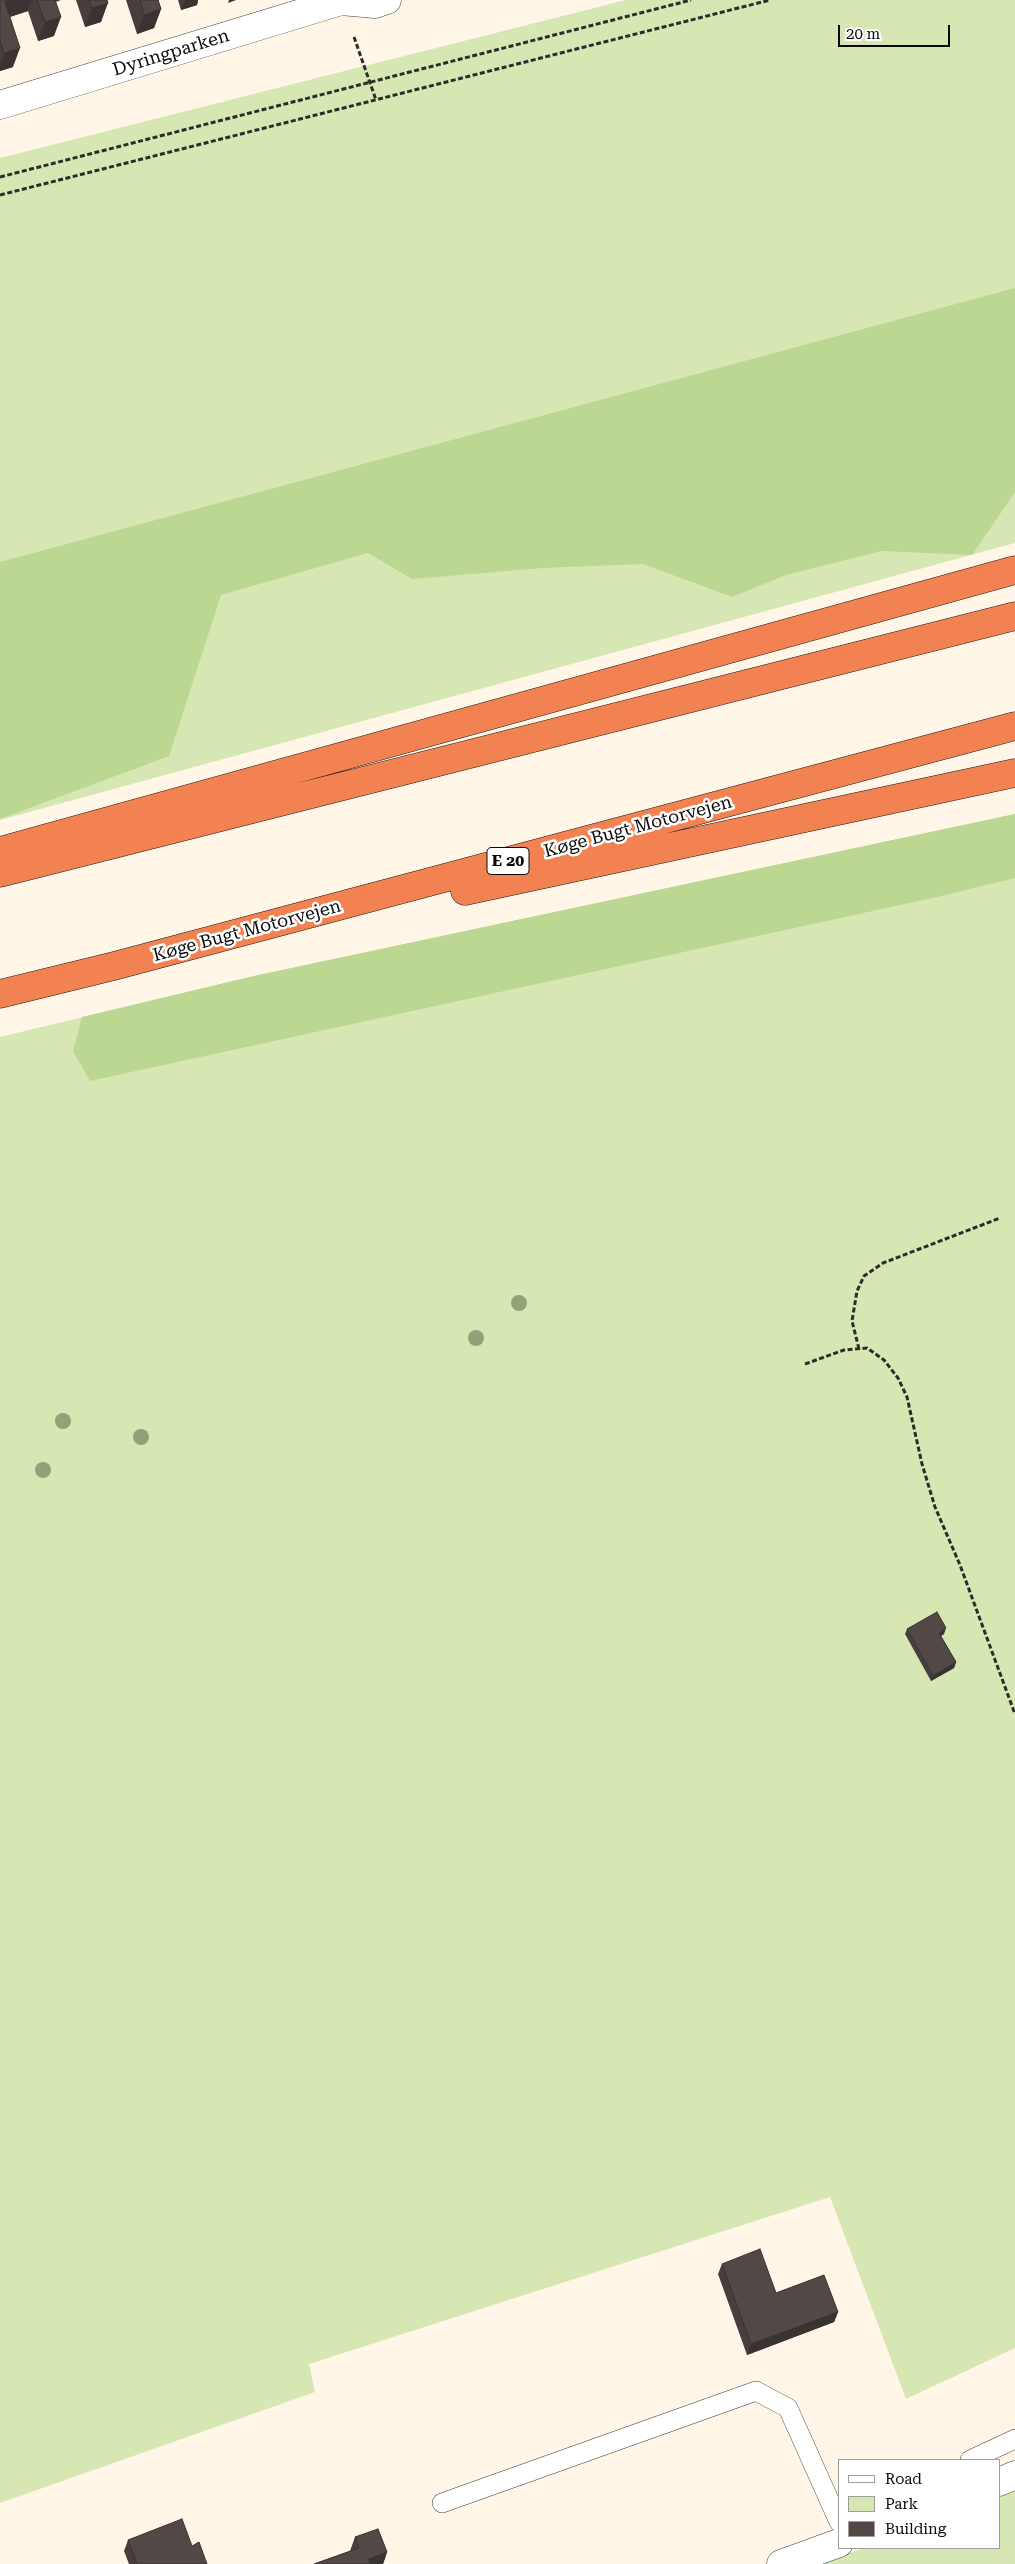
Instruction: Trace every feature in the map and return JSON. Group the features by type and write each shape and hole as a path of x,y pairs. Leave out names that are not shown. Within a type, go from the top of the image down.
{"highway":[{"path":"0,851 1015,570"},
{"path":"0,872 1015,616"},
{"name":"Køge Bugt Motorvejen","path":"0,994 114,966 1015,726"},
{"path":"114,966 1015,773"}],"street":[{"name":"Dyringparken","path":"0,105 341,0 375,4 387,0"},
{"path":"1000,2482 1015,2475"},
{"path":"781,2564 838,2543"}],"lane":[{"path":"442,2503 756,2391 788,2408 838,2520"},
{"path":"972,2459 1015,2439"}],"path":[{"path":"341,0 376,100"},
{"path":"0,177 691,0"},
{"path":"0,195 770,0"},
{"path":"859,1349 852,1320 857,1291 864,1276 883,1263 1000,1218"},
{"path":"804,1364 844,1350 867,1348 884,1360 898,1378 907,1397 922,1464 935,1507 960,1565 1015,1714"}],"green space":[{"path":"626,0 1015,0 1015,543 0,820 0,158"},
{"path":"1015,288 1015,492 972,555 882,551 786,575 732,597 643,564 543,568 412,579 368,553 221,595 169,756 0,819 0,562"},
{"path":"1015,814 1015,2348 906,2399 830,2197 309,2364 315,2392 0,2503 0,1037 254,976"},
{"path":"1015,814 1015,878 937,897 90,1081 73,1051 82,1017 254,976"},
{"path":"1015,2491 1015,2564 820,2564 860,2549 1000,2549 1000,2497"}],"building":[{"path":"0,0 11,0 5,2 20,48 4,53 0,41"},
{"path":"37,0 55,0 61,17 45,22"},
{"path":"89,0 107,0 108,3 92,8"},
{"path":"140,0 158,0 161,9 144,15"},
{"path":"937,1612 946,1628 939,1633 956,1662 933,1676 907,1629"},
{"path":"760,2249 776,2293 824,2275 838,2312 751,2344 722,2264"},
{"path":"182,2519 192,2546 199,2542 207,2564 137,2564 128,2540"},
{"path":"378,2529 387,2552 369,2559 370,2564 314,2564 359,2548 355,2537"}]}
